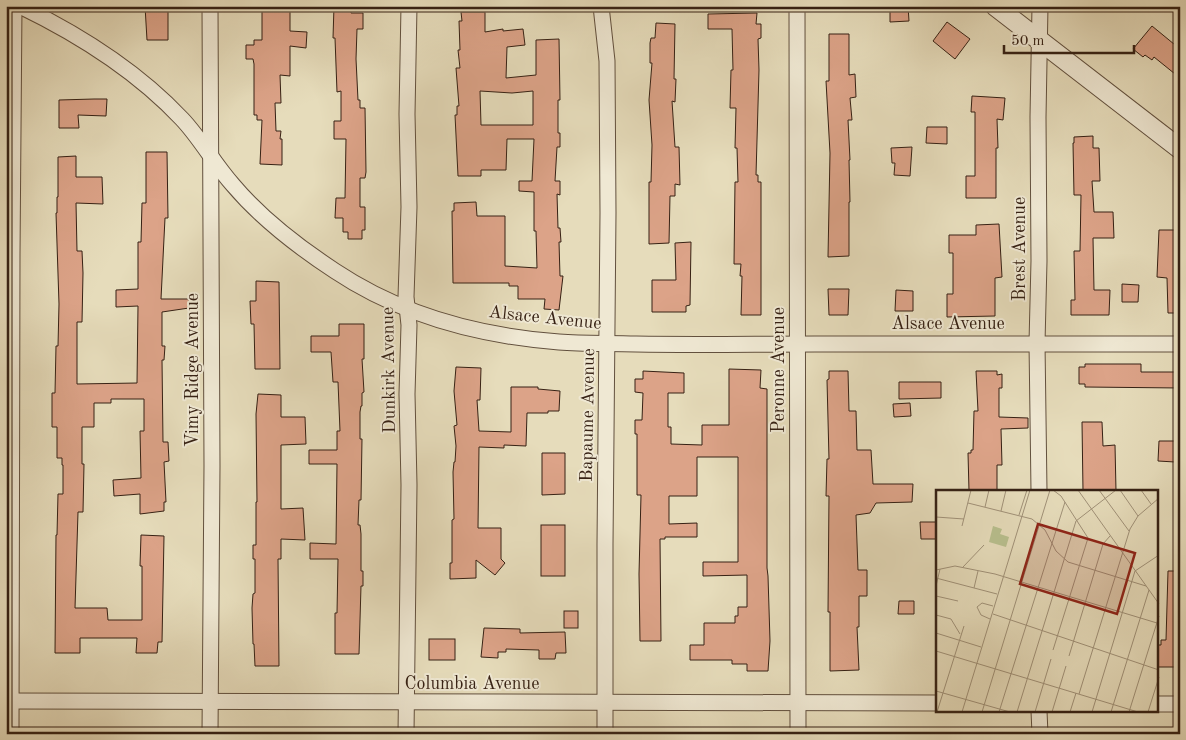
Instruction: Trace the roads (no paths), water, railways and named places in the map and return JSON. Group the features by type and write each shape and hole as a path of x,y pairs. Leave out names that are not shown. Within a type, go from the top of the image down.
{"street":[{"path":"11,734 9,701 14,6"},
{"name":"Alsace Avenue","path":"20,6 57,24 100,50 156,94 198,137 233,186 292,240 336,272 372,292 434,319 520,338 560,342 1180,344"},
{"name":"Vimy Ridge Avenue","path":"210,6 212,476 210,734"},
{"name":"Dunkirk Avenue","path":"406,734 409,485 407,394 409,325 409,6"},
{"name":"Bapaume Avenue","path":"601,6 607,60 608,204 605,734"},
{"name":"Peronne Avenue","path":"797,6 798,734"},
{"path":"995,6 1180,149"},
{"name":"Brest Avenue","path":"1039,490 1037,343 1040,6"},
{"name":"Columbia Avenue","path":"9,701 936,703"},
{"path":"1158,704 1180,704"},
{"path":"1040,712 1040,734"}]}
